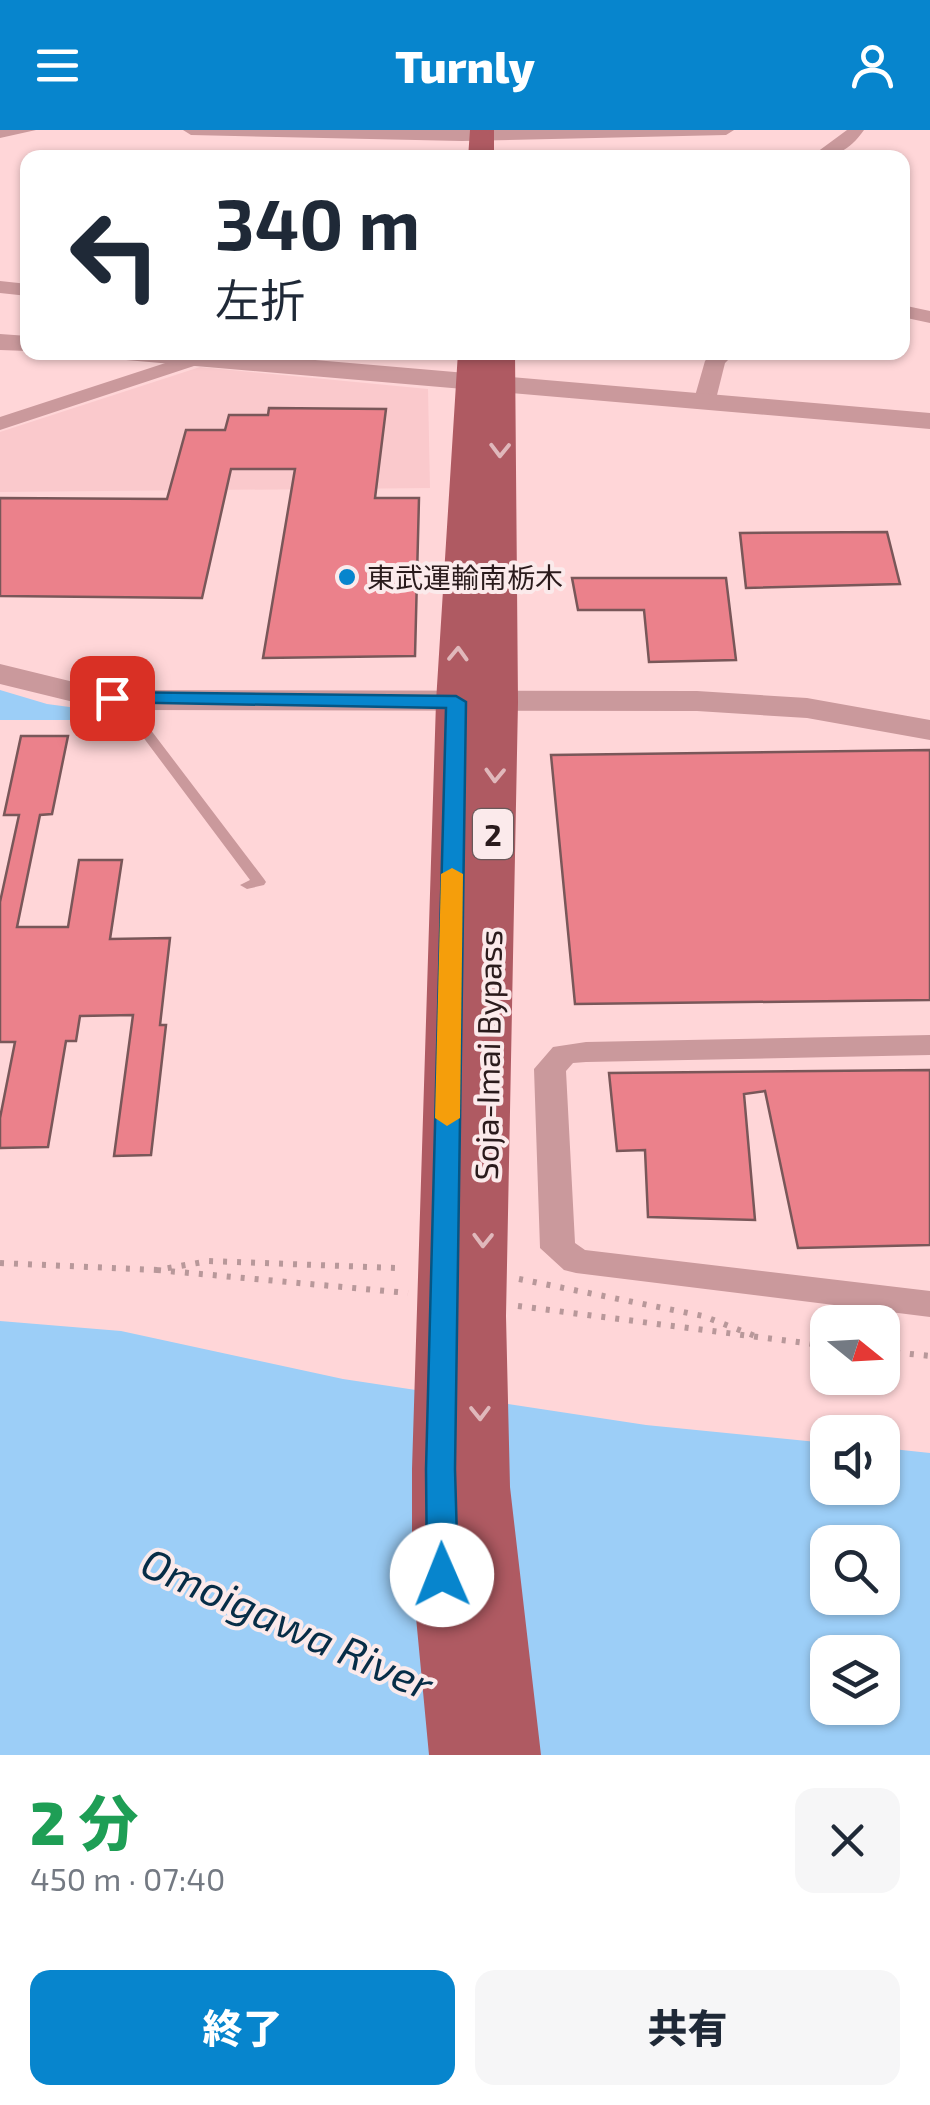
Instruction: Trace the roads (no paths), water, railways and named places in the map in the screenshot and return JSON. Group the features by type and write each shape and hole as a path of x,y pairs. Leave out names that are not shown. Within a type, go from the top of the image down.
{"main road":[{"name":"Soja-Imai Bypass","path":"486,368 477,702 473,1300 481,1486 508,1755"},
{"name":"Soja-Imai Bypass","path":"462,1755 442,1575 473,1300"}],"street":[{"path":"0,134 28,130"},
{"path":"192,130 492,141 726,130"},
{"path":"832,150 846,143 856,130"},
{"path":"0,424 193,360"},
{"path":"228,360 486,368 704,403 930,421"},
{"path":"704,403 717,360"},
{"path":"0,674 90,696 134,700 696,701 807,708 930,730"},
{"path":"930,1045 586,1052 564,1054 550,1069 558,1248 576,1261 930,1304"}],"lane":[{"path":"134,700 142,724 259,882 247,886"}],"water":[{"path":"0,690 47,704 107,712 104,720 0,720"},
{"name":"Omoigawa River","path":"0,1321 121,1331 343,1379 646,1425 810,1441 810,1505 900,1505 900,1450 930,1453 930,1755 0,1755"}],"place":[{"name":"東武運輸南栃木","path":"347,577"}]}
